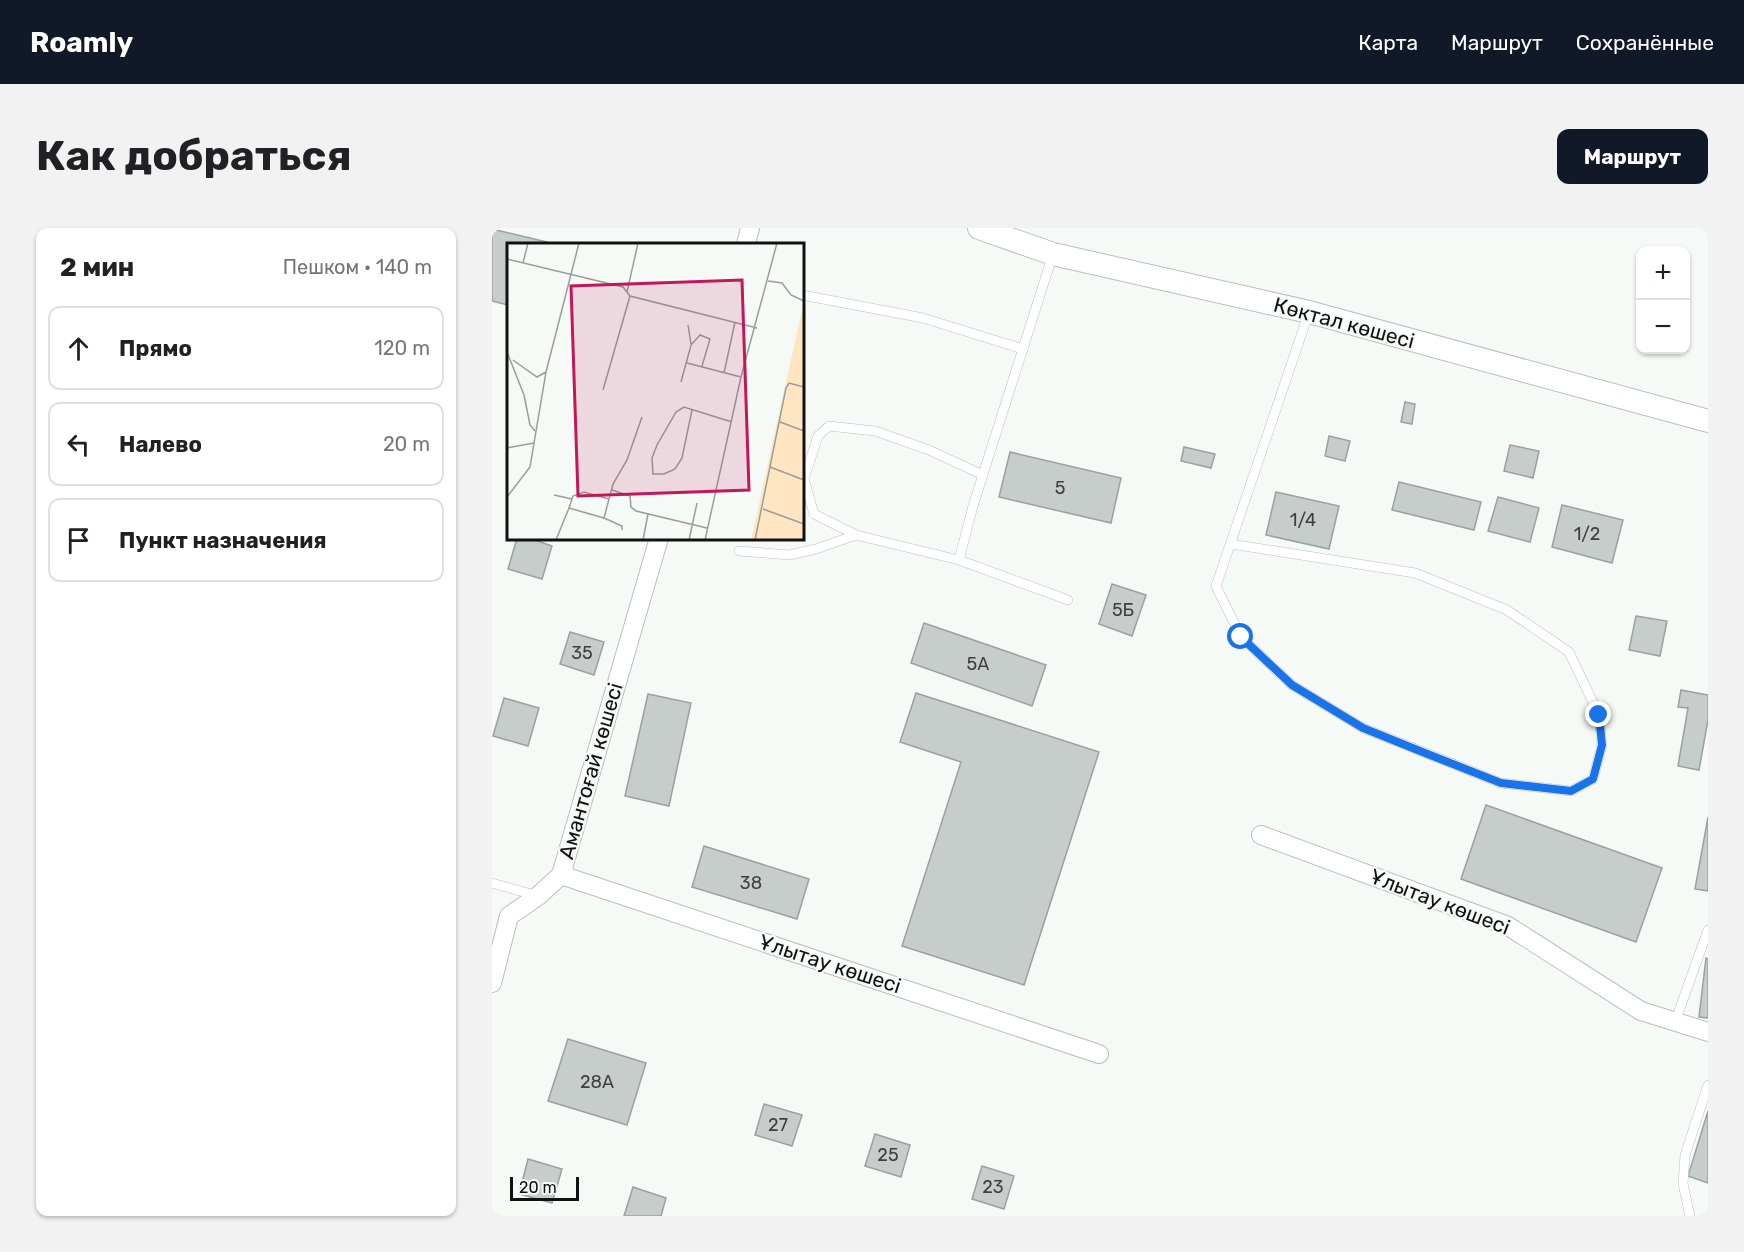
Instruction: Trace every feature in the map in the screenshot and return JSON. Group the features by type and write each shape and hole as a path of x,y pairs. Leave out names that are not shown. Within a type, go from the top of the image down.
{"street":[{"path":"746,243 750,228"},
{"name":"Көктал көшесі","path":"979,228 1053,254 1309,312 1708,421"},
{"name":"Амантоғай көшесі","path":"492,983 509,916 538,896 561,875 658,540"},
{"name":"Ұлытау көшесі","path":"1261,835 1508,926 1641,1011 1708,1032"},
{"name":"Ұлытау көшесі","path":"561,875 1099,1054"}],"lane":[{"path":"959,560 983,475 1053,254"},
{"path":"804,295 923,318 1023,349"},
{"path":"1231,544 1415,573 1507,610 1569,652 1599,715 1602,745 1593,779 1571,791 1501,783 1363,728 1292,685 1241,637 1216,586 1309,312"},
{"path":"983,475 929,450 875,430 829,426 818,436 804,479 814,514 856,535 959,560 1068,600"},
{"path":"739,551 789,555 816,549 856,535"},
{"path":"492,884 538,896"},
{"path":"1676,1022 1708,930"},
{"path":"1690,1216 1683,1184 1685,1155 1708,1085"}],"building":[{"path":"492,229 547,242 507,243 507,305 492,301"},
{"path":"1405,402 1415,404 1412,424 1401,422"},
{"path":"1329,436 1350,441 1345,461 1325,456"},
{"path":"1510,445 1539,451 1533,478 1504,471"},
{"path":"1184,447 1215,454 1211,468 1181,461"},
{"path":"1010,452 1121,478 1111,523 999,497"},
{"path":"1399,482 1481,502 1474,530 1392,510"},
{"path":"1276,492 1339,506 1329,549 1266,535"},
{"path":"1498,497 1539,508 1530,542 1488,531"},
{"path":"1562,505 1623,520 1612,563 1552,547"},
{"path":"516,540 535,540 552,546 542,579 508,569"},
{"path":"1112,584 1146,595 1132,636 1099,624"},
{"path":"1636,616 1667,621 1660,656 1629,650"},
{"path":"924,623 1046,665 1032,706 911,663"},
{"path":"570,632 604,642 594,675 560,664"},
{"path":"1681,690 1708,695 1708,720 1699,770 1678,766 1688,708 1678,707"},
{"path":"916,693 1099,752 1024,985 902,946 961,762 900,742"},
{"path":"648,694 691,703 669,806 625,796"},
{"path":"504,698 539,708 528,746 493,736"},
{"path":"1486,805 1662,868 1636,942 1461,879"},
{"path":"1708,817 1708,891 1695,889"},
{"path":"704,846 809,879 797,919 692,887"},
{"path":"1706,958 1708,959 1708,1018 1699,1017"},
{"path":"568,1039 646,1063 627,1125 548,1101"},
{"path":"764,1104 802,1115 792,1146 755,1135"},
{"path":"1708,1111 1708,1183 1688,1176"},
{"path":"875,1134 910,1145 901,1177 865,1166"},
{"path":"528,1159 562,1169 552,1203 519,1194"},
{"path":"982,1166 1014,1176 1004,1209 972,1199"},
{"path":"633,1187 666,1198 661,1216 624,1216"}],"route":[{"path":"1241,637 1292,685 1363,728 1501,783 1571,791 1593,779 1602,745 1599,715"}]}
